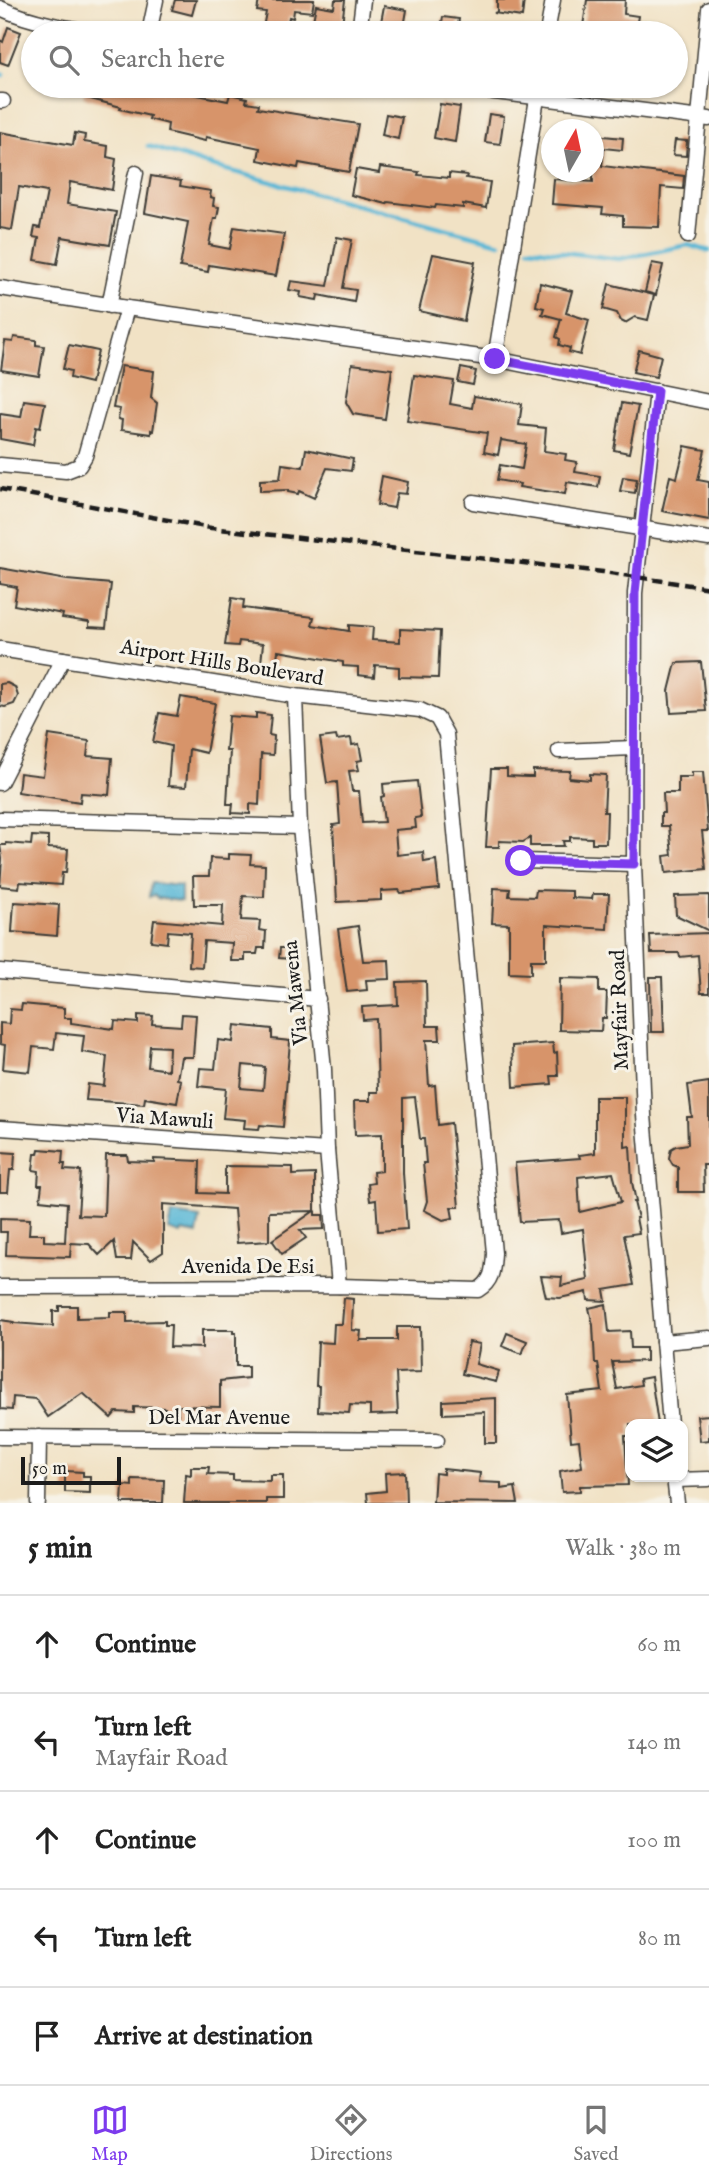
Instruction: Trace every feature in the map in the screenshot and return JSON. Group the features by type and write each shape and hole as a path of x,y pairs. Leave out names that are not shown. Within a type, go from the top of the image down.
{"street":[{"path":"152,21 156,0"},
{"path":"360,21 363,0"},
{"path":"549,21 553,0"},
{"path":"0,8 36,21"},
{"path":"688,236 704,118 709,9"},
{"path":"495,359 537,98"},
{"path":"576,98 704,118"},
{"path":"109,306 136,173"},
{"path":"0,288 109,306 495,359 709,402"},
{"path":"0,464 66,471 79,466 86,456 127,308"},
{"name":"Mayfair Road","path":"657,391 635,593 634,864 644,1115 670,1419"},
{"path":"473,502 709,539"},
{"name":"Airport Hills Boulevard","path":"0,649 295,696 420,710 436,718 446,734 494,1253 491,1277"},
{"path":"0,783 63,659"},
{"name":"Via Mawena","path":"295,696 300,827 324,1069 327,1150 339,1286"},
{"path":"559,751 634,748"},
{"path":"0,819 300,827"},
{"path":"521,861 634,864"},
{"path":"0,971 318,999"},
{"name":"Via Mawuli","path":"0,1128 327,1150"},
{"name":"Avenida De Esi","path":"0,1287 339,1286 478,1290 486,1285 491,1277"},
{"path":"663,1342 709,1338"},
{"name":"Del Mar Avenue","path":"0,1437 438,1440"},
{"path":"38,1503 39,1437"},
{"path":"688,1479 709,1479"},
{"path":"674,1482 677,1503"}],"water":[{"path":"151,883 181,886 181,901 157,898 154,895 149,897"},
{"path":"172,1214 200,1218 197,1234 182,1231 181,1234 169,1230"}],"building":[{"path":"175,0 196,0 192,15 172,10"},
{"path":"259,0 314,0 312,12 294,10 293,18 289,17 288,21 264,21 266,12 257,11"},
{"path":"335,0 345,0 342,21 313,21 316,5 334,8"},
{"path":"497,0 524,0 522,17 494,13 497,12"},
{"path":"587,0 625,0 624,14 638,16 637,21 584,21"},
{"path":"384,6 407,10 405,21 381,21"},
{"path":"443,17 459,19 459,21 442,21"},
{"path":"8,27 21,32 8,65 0,62 0,40 3,42"},
{"path":"87,98 213,98 228,101 229,98 247,98 246,102 259,104 258,108 358,124 349,172 299,163 298,168 258,160 260,148 206,137 205,141 167,132 168,124 149,119 150,116 120,109 121,107"},
{"path":"440,104 460,107 455,142 434,138"},
{"path":"386,114 402,117 398,139 382,135"},
{"path":"489,114 504,116 500,144 485,142"},
{"path":"0,132 73,145 75,133 85,135 84,142 108,146 107,157 116,159 112,190 70,182 67,204 116,212 110,245 62,237 57,264 35,260 39,238 33,237 35,227 40,228 47,192 19,187 12,230 0,228"},
{"path":"604,136 623,138 622,150 604,148"},
{"path":"675,140 687,141 686,156 673,155"},
{"path":"604,166 684,176 683,189 661,187 659,227 623,226 623,216 602,214 603,208 552,204 554,182 604,182"},
{"path":"380,167 449,178 449,173 467,175 466,178 490,182 486,208 463,204 463,208 436,205 435,208 387,204 351,195 356,169 379,173"},
{"path":"151,176 181,181 180,186 211,191 213,206 219,207 209,245 230,249 234,227 284,234 276,276 209,265 208,272 180,267 188,222 145,213"},
{"path":"337,237 352,240 343,288 356,290 354,302 318,295 317,300 300,297 301,292 289,290 291,281 328,286"},
{"path":"433,254 475,262 464,321 419,311"},
{"path":"652,263 663,265 656,295 645,292"},
{"path":"540,283 572,291 566,313 589,320 580,355 559,345 560,339 556,337 561,319 542,314 544,308 536,306"},
{"path":"609,284 654,295 648,320 635,317 625,323 617,313 603,309"},
{"path":"14,337 36,340 36,345 44,346 39,376 1,370 5,341 13,342"},
{"path":"69,345 98,351 91,383 70,378 71,371 63,369"},
{"path":"639,350 661,356 656,377 633,372"},
{"path":"352,364 392,369 385,419 353,414 346,402"},
{"path":"121,366 154,371 151,398 157,403 151,434 121,430 122,420 118,419 120,409 113,408"},
{"path":"461,368 476,371 473,385 458,382"},
{"path":"414,375 454,381 450,404 472,408 474,396 522,404 519,425 546,428 544,451 566,454 565,460 577,462 575,472 600,476 598,487 567,482 565,494 519,487 520,484 497,480 500,465 522,469 526,444 501,440 498,455 484,452 487,433 407,421"},
{"path":"24,400 45,403 33,445 0,439 0,414 21,417"},
{"path":"622,403 638,406 629,453 614,450"},
{"path":"685,446 705,450 698,480 709,482 709,520 662,511 670,476 677,478"},
{"path":"306,449 353,459 351,471 327,468 314,498 299,491 298,494 288,490 260,491 260,480 280,479 282,464 303,467"},
{"path":"382,476 408,482 406,494 397,493 394,508 377,505"},
{"path":"623,477 637,479 635,493 620,491"},
{"path":"0,568 67,580 111,584 106,628 89,627 89,622 62,618 63,614 14,605 17,587 0,584"},
{"path":"232,598 244,600 243,608 314,617 312,625 349,631 349,625 373,627 372,640 400,642 400,629 440,631 438,678 399,677 399,667 375,665 374,677 358,675 358,667 343,666 343,662 278,651 276,665 261,663 263,644 239,641 238,646 225,645"},
{"path":"701,662 706,711 671,713 669,691 676,663"},
{"path":"7,683 15,687 18,696 14,704 5,707 0,706 0,684"},
{"path":"181,697 215,703 206,753 189,749 186,787 168,786 171,746 153,742 159,713 177,716"},
{"path":"256,713 271,715 269,735 274,736 273,755 261,754 259,805 250,804 250,814 232,813 233,804 227,804 230,751 226,751 229,716 256,718"},
{"path":"49,735 89,741 87,756 112,758 109,795 81,793 80,802 18,792 20,773 43,776"},
{"path":"336,736 337,740 351,738 352,745 359,744 362,760 357,761 359,770 349,771 352,791 359,791 362,823 384,822 381,797 384,796 383,784 417,781 421,817 415,818 416,828 395,830 397,855 423,852 424,862 436,860 439,889 401,893 399,890 381,891 381,900 337,902 333,825 340,824 337,782 327,783 320,738"},
{"path":"491,769 507,769 507,776 533,777 533,770 570,771 569,778 590,780 590,774 606,775 606,843 592,843 592,838 570,837 570,841 563,841 564,846 530,846 530,838 523,842 499,841 499,847 486,847"},
{"path":"692,772 703,772 708,831 702,831 706,869 666,873 664,856 672,855 669,826 661,826 661,813 664,813 663,793 678,793 678,777 692,777"},
{"path":"32,836 48,837 48,848 68,849 66,873 62,873 61,885 20,882 19,888 0,886 0,845 31,845"},
{"path":"229,854 251,855 250,864 265,865 264,897 243,896 241,920 260,921 259,930 266,931 265,948 258,948 257,954 245,954 245,961 231,961 232,943 204,941 202,967 189,966 191,933 168,931 167,943 151,941 154,920 222,926 223,905 194,905 193,876 209,876 210,858 229,859"},
{"path":"494,888 510,889 509,896 535,897 536,890 572,891 572,898 592,899 593,894 609,894 607,929 546,925 546,960 531,960 531,974 509,973 509,924 492,923"},
{"path":"709,895 709,931 676,915 675,896"},
{"path":"14,902 59,905 57,936 12,932"},
{"path":"358,926 363,961 389,960 390,979 366,980 367,990 347,992 338,929"},
{"path":"709,933 709,993 701,993 698,955 680,957 679,953 651,953 650,935"},
{"path":"280,948 291,948 290,959 279,958"},
{"path":"650,977 662,977 664,1032 651,1032"},
{"path":"560,978 599,979 599,992 607,992 606,1018 602,1018 601,1031 559,1030"},
{"path":"426,981 427,1026 439,1026 440,1040 426,1040 429,1086 435,1085 438,1125 451,1123 459,1207 451,1207 453,1218 443,1220 424,1210 427,1201 423,1163 426,1163 424,1139 420,1139 415,1097 403,1098 403,1173 407,1229 378,1231 376,1200 370,1201 368,1184 374,1183 373,1172 382,1171 382,1134 355,1135 354,1101 370,1101 370,1092 378,1092 376,1019 363,1020 362,1007 398,1005 397,982"},
{"path":"22,1004 64,1008 64,1018 71,1018 71,1023 114,1029 115,1021 138,1023 138,1015 153,1016 152,1024 181,1026 182,1014 196,1015 193,1057 181,1057 177,1103 145,1098 144,1104 86,1100 88,1084 104,1086 107,1056 82,1052 84,1036 56,1033 54,1049 33,1047 30,1072 3,1069 5,1045 0,1044 0,1023 9,1024 10,1009 21,1010","holes":["150,1046 169,1047 168,1070 148,1067"]},
{"path":"235,1025 272,1029 272,1039 290,1041 283,1127 260,1125 259,1129 244,1128 245,1120 223,1118 226,1089 198,1086 200,1068 215,1069 218,1040 233,1042","holes":["243,1065 265,1067 263,1090 241,1088"]},
{"path":"553,1043 554,1053 557,1052 558,1076 551,1076 552,1084 514,1087 512,1046"},
{"path":"709,1082 709,1165 703,1165 704,1192 678,1192 678,1167 673,1165 669,1158 671,1149 688,1144 687,1117 692,1117 688,1085"},
{"path":"595,1097 625,1097 625,1147 630,1146 639,1233 624,1235 634,1285 604,1290 606,1301 588,1300 587,1292 560,1298 546,1297 541,1276 562,1277 561,1286 588,1280 583,1229 561,1233 559,1220 520,1222 515,1163 580,1158 579,1155 595,1153","holes":["613,1173 621,1202 580,1212 578,1177"]},
{"path":"39,1149 63,1151 64,1170 81,1171 78,1215 104,1216 106,1155 127,1155 128,1161 200,1161 199,1193 225,1194 225,1166 293,1167 293,1175 315,1174 315,1215 323,1215 324,1229 300,1230 306,1238 282,1254 272,1240 314,1211 269,1212 269,1241 237,1243 234,1209 163,1204 163,1252 151,1260 133,1242 131,1260 117,1260 114,1241 99,1255 89,1244 71,1243 70,1257 6,1255 7,1232 0,1232 0,1218 30,1219 29,1234 44,1234 44,1241 65,1242 67,1203 40,1200 42,1185 38,1185 39,1171 33,1170 35,1154 38,1154"},
{"path":"0,1152 15,1153 8,1192 0,1192"},
{"path":"344,1298 353,1299 352,1330 361,1331 360,1340 397,1340 397,1327 420,1327 421,1372 396,1373 398,1414 370,1415 370,1406 350,1405 349,1413 318,1411 318,1342 333,1343 334,1324 342,1324"},
{"path":"606,1304 609,1332 630,1331 631,1348 646,1348 646,1361 612,1362 617,1389 641,1385 640,1379 651,1377 657,1419 625,1419 625,1482 628,1485 580,1486 580,1491 562,1492 560,1471 582,1467 579,1440 571,1441 567,1395 602,1391 598,1363 595,1363 593,1325 589,1308"},
{"path":"59,1306 77,1306 77,1318 110,1317 110,1312 127,1312 127,1322 165,1321 165,1325 171,1325 170,1347 202,1348 202,1330 233,1330 233,1333 236,1333 236,1366 248,1366 248,1378 220,1381 220,1407 178,1406 178,1416 165,1416 165,1408 134,1407 134,1413 116,1412 111,1418 83,1393 48,1417 36,1399 13,1397 12,1410 0,1409 0,1320 53,1326 53,1311 59,1311"},
{"path":"507,1333 527,1341 522,1354 502,1346"},
{"path":"469,1342 480,1344 476,1364 499,1371 496,1382 462,1374"},
{"path":"496,1398 496,1443 485,1443 485,1412 443,1414 443,1401"},
{"path":"709,1415 709,1440 700,1441 697,1416"},
{"path":"191,1467 209,1467 208,1474 233,1475 233,1480 270,1481 270,1475 283,1475 283,1499 266,1499 266,1503 184,1503 186,1474 191,1475"},
{"path":"443,1469 480,1473 479,1482 501,1483 501,1489 515,1487 518,1503 433,1502 435,1473 443,1474"},
{"path":"65,1471 83,1472 83,1476 90,1476 90,1493 65,1492"},
{"path":"405,1472 406,1503 368,1503 367,1493 386,1491 385,1473"},
{"path":"132,1479 164,1480 163,1503 122,1503 123,1485 132,1486"}],"waterway":[{"path":"148,146 216,167 500,243"},
{"path":"529,248 619,259 688,245 709,251"}],"railway":[{"path":"0,489 211,528 603,572 709,588"}],"route":[{"path":"495,359 657,391 635,593 634,864 521,861"}]}
